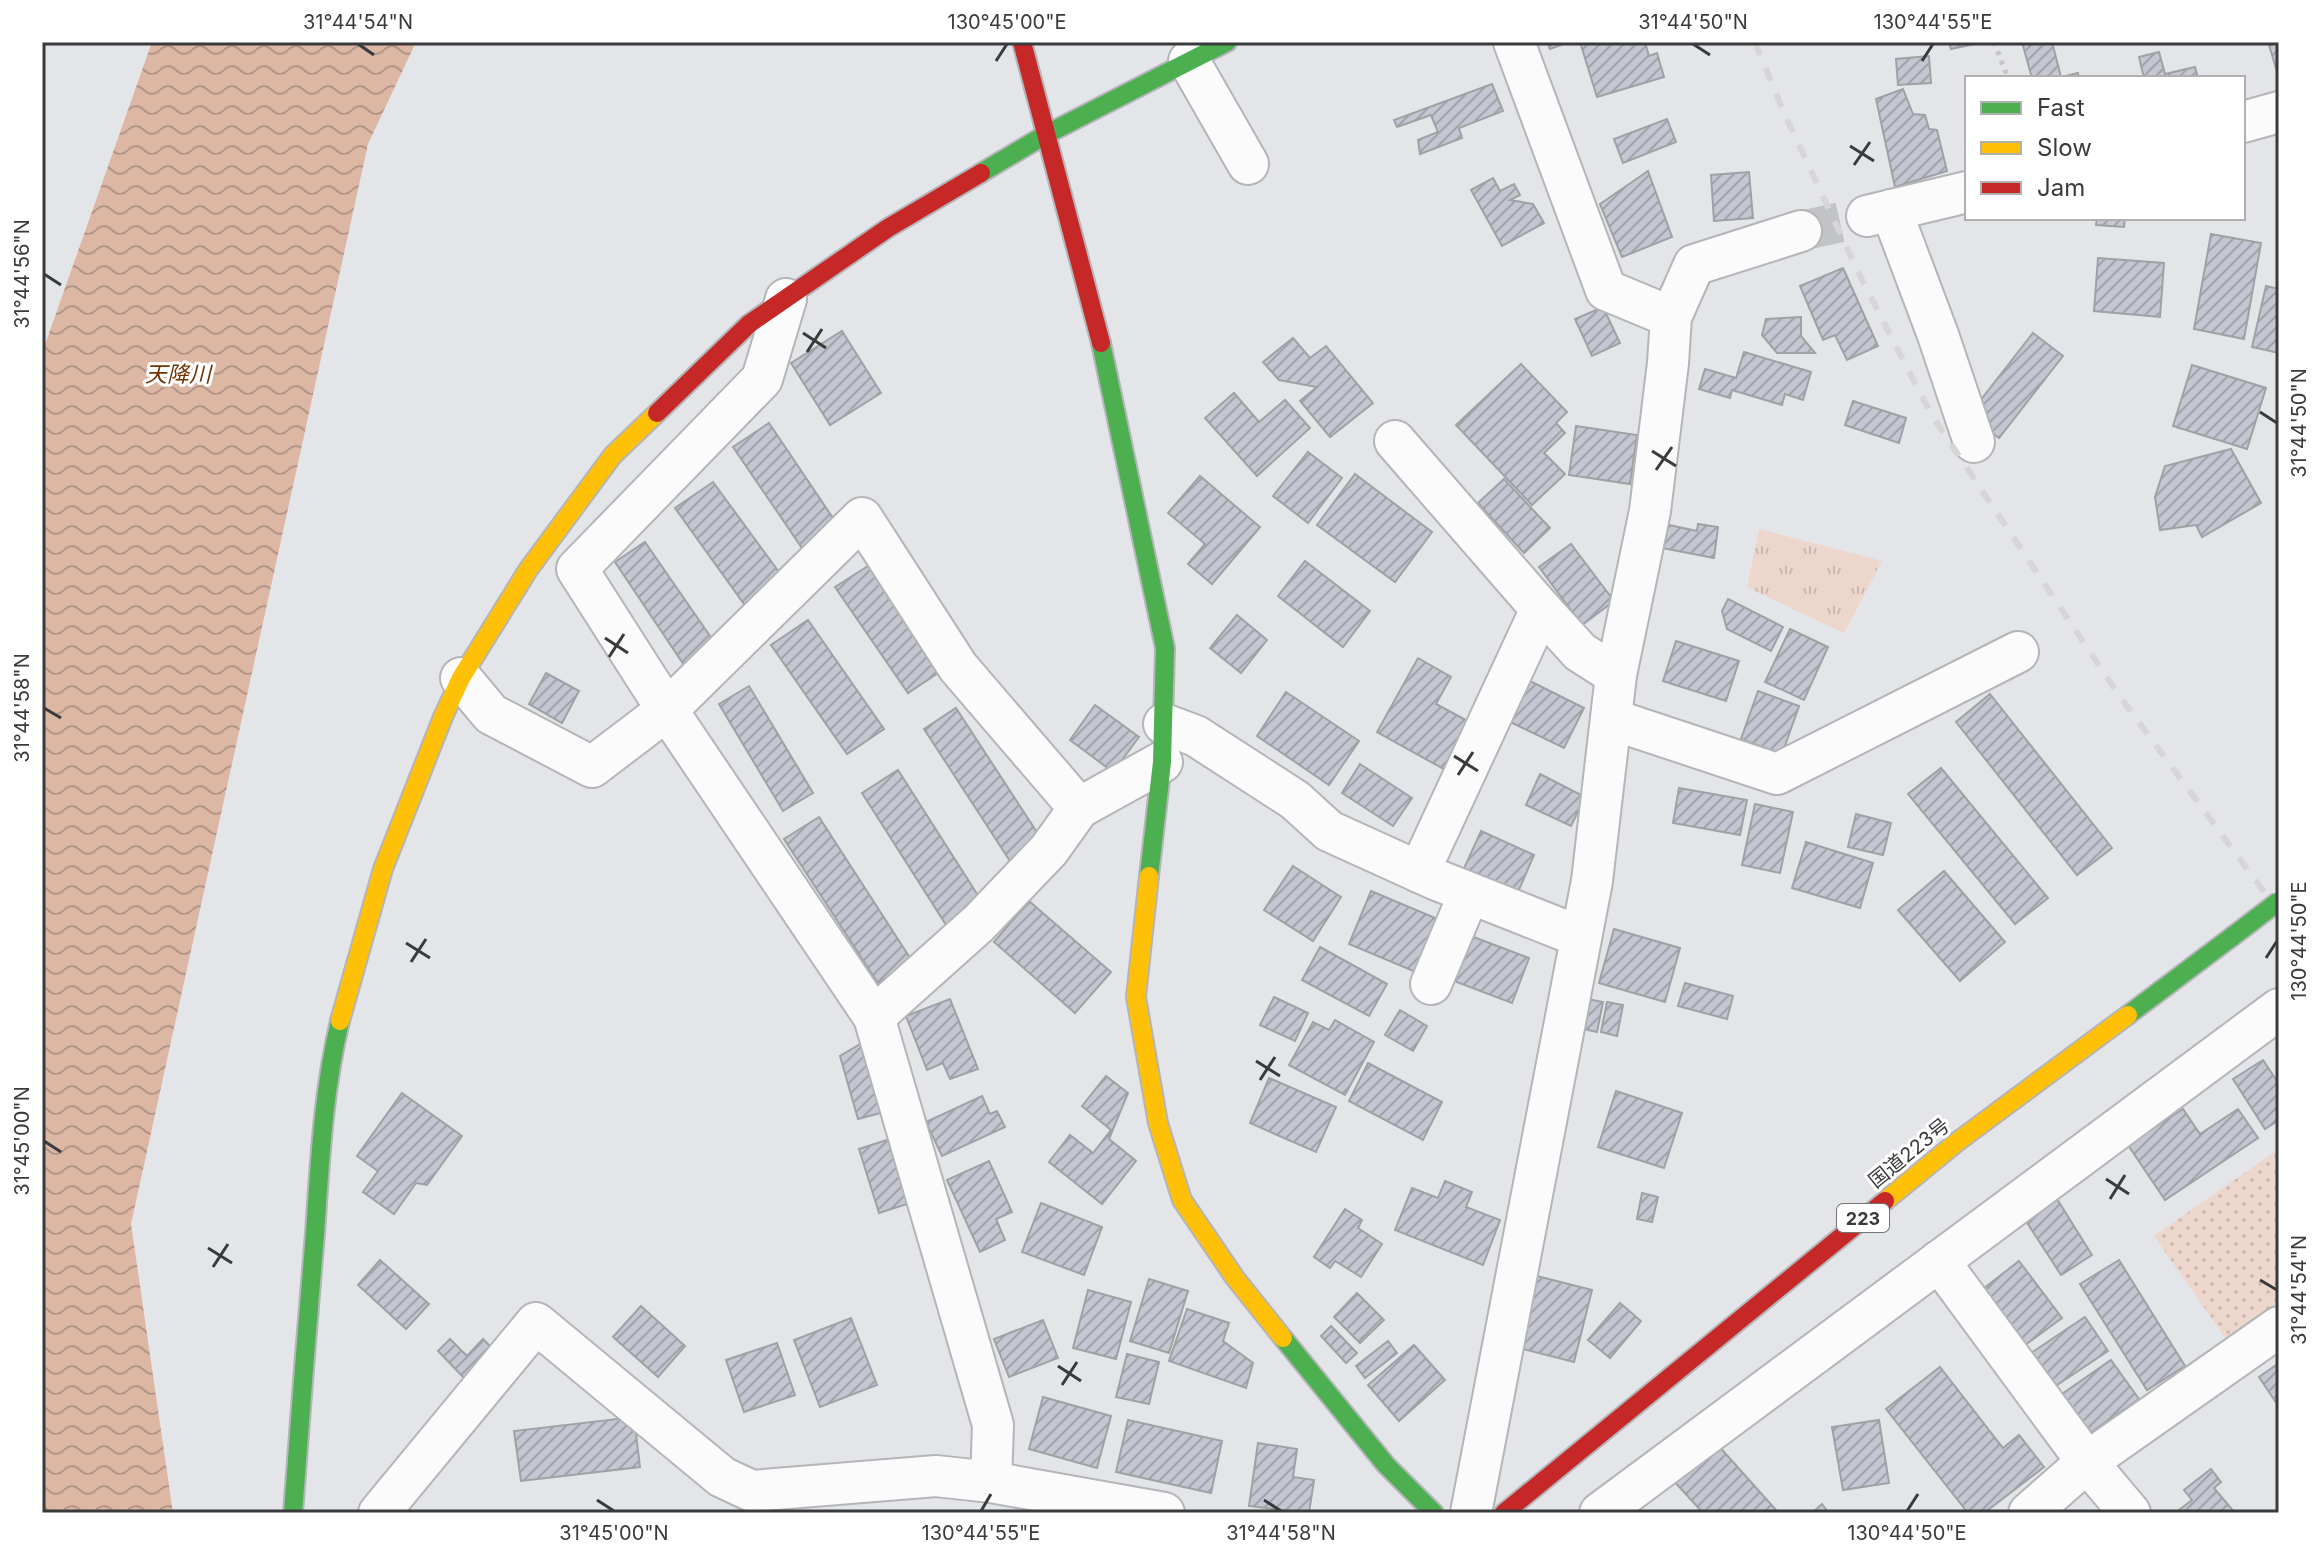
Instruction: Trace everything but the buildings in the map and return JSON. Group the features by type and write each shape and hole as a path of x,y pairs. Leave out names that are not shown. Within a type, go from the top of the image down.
{"main road":[{"path":"1022,42 1097,323 1165,648 1163,743 1136,997 1158,1123 1182,1200 1243,1289 1386,1465 1434,1513"},
{"path":"293,1513 318,1162 331,1057 347,990 383,869 461,678 528,570 613,455 749,324 888,228 1045,135 1227,42"},
{"name":"国道223号","path":"1504,1513 1957,1142 2279,901"}],"street":[{"path":"1514,42 1606,290 1671,317"},
{"path":"1189,61 1248,164"},
{"path":"2245,121 2279,112"},
{"path":"1965,192 1879,213 1938,335 1974,442"},
{"path":"1471,1513 1592,881 1616,675 1650,511 1671,317 1694,265 1801,231"},
{"path":"786,299 762,379 577,569 667,710 874,1017 993,1425 991,1482"},
{"path":"1395,441 1580,652 1616,675"},
{"path":"461,678 491,714 592,767 667,710 862,518 958,667 1079,808"},
{"path":"1419,872 1541,609"},
{"path":"1611,719 1777,774 2018,652"},
{"path":"874,1017 979,923 1049,850 1079,808 1163,743 1196,736 1295,800 1329,831 1469,894 1581,937"},
{"path":"1431,984 1469,894"},
{"path":"1600,1513 2279,1009"},
{"path":"1939,1261 2087,1462 2130,1513"},
{"path":"379,1513 536,1323 722,1477 752,1491 936,1476 991,1482 1164,1513"},
{"path":"2029,1513 2087,1462 2279,1327"}],"path":[{"path":"1994,42 2007,76"}],"green space":[{"path":"1759,529 1882,561 1844,633 1747,587"},
{"path":"2279,1149 2279,1302 2227,1340 2154,1236"}],"water":[{"name":"天降川","path":"152,42 416,42 368,144 131,1224 173,1513 42,1513 42,353"}],"tunnel":[{"path":"1801,231 1867,216"}],"railway":[{"path":"1755,42 1784,113 1863,282 1931,414 2118,694 2279,912"}],"traffic: fast":[{"path":"981,173 1045,135 1227,42"},
{"path":"1101,343 1165,648 1162,762 1149,876"},
{"path":"2233,936 2279,901"},
{"path":"2128,1015 2233,936"},
{"path":"293,1513 323,1127 340,1021"},
{"path":"1283,1338 1386,1465 1434,1513"}],"traffic: slow":[{"path":"340,1021 383,869 461,678 528,570 613,455 657,413"},
{"path":"1149,876 1136,997 1158,1123 1182,1200 1235,1278 1283,1338"},
{"path":"1885,1201 1957,1142 2128,1015"}],"traffic: jam":[{"path":"1022,42 1101,343"},
{"path":"657,413 749,324 888,228 981,173"},
{"path":"1504,1513 1885,1201"}]}
